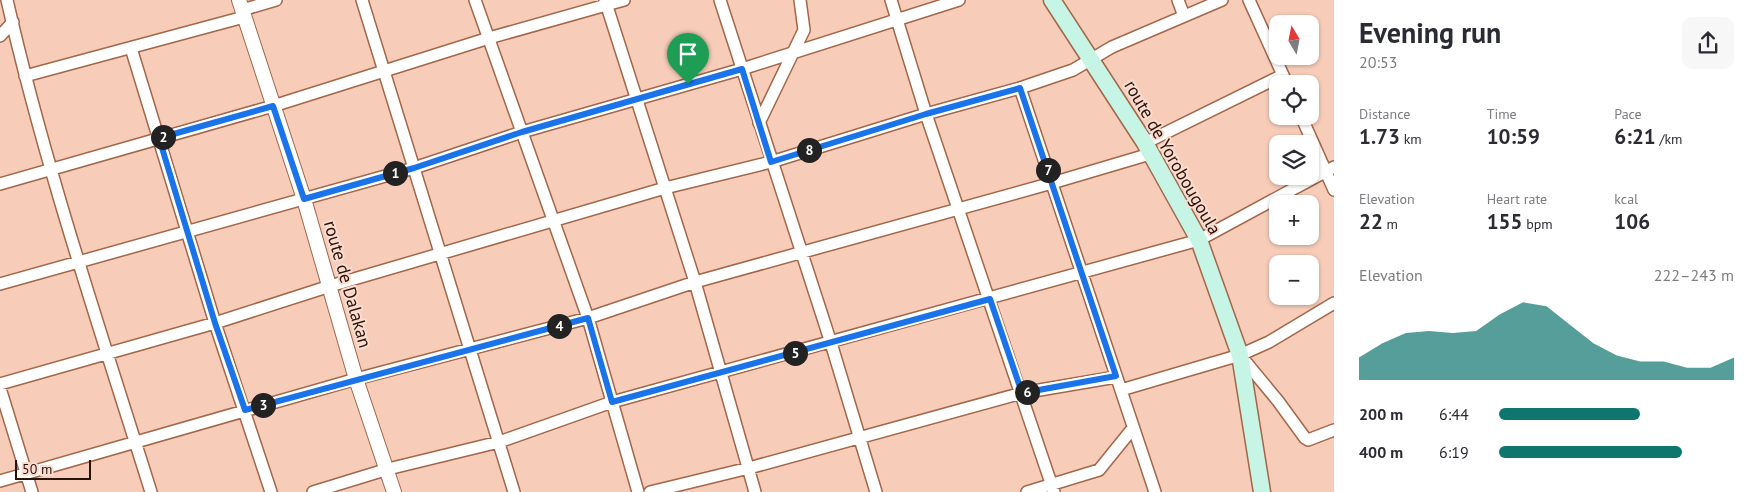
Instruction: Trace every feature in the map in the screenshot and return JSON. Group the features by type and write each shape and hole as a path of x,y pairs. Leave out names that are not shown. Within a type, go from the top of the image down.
{"main road":[{"name":"route de Yorobougoula","path":"1052,0 1147,148 1200,240 1240,355 1262,492"}],"street":[{"path":"8,0 25,76 50,169 151,492"},
{"path":"25,76 131,48 242,9 276,0"},
{"path":"362,0 382,71 441,254 514,492"},
{"path":"475,0 588,318 638,492"},
{"path":"0,184 273,106 489,38 606,3 624,0"},
{"path":"720,0 831,343 876,492"},
{"path":"759,123 804,30 800,0"},
{"path":"891,0 926,114 960,208 1053,489"},
{"path":"0,284 414,168 522,132 742,69 959,0"},
{"path":"1178,0 1184,16"},
{"path":"0,384 215,323 330,286 665,188 771,162 926,114 1020,88 1073,70 1112,47 1222,0"},
{"path":"1249,0 1283,75"},
{"path":"606,3 635,99 695,282 755,492"},
{"name":"route de Dalakan","path":"242,9 304,199 356,379 388,469 394,492"},
{"path":"0,36 12,22"},
{"path":"131,48 189,232 215,323 271,492"},
{"path":"1020,88 1155,492"},
{"path":"0,482 356,379 588,318 695,282 1052,183 1147,148 1269,88"},
{"path":"1306,125 1330,169 1334,190"},
{"path":"313,492 388,469 499,442 612,402 1200,240 1330,169"},
{"path":"1120,390 1240,355 1268,342 1334,303"},
{"path":"1240,355 1278,401 1305,438 1308,440 1334,430"},
{"path":"650,492 748,468 1022,393 1116,376"},
{"path":"0,388 32,492"},
{"path":"1027,492 1053,489 1100,470 1133,428"}],"route":[{"path":"742,69 771,162 926,114 1020,88 1116,376 1022,393 990,299 612,402 588,318 245,410 215,323 159,138 273,106 304,199 414,168 522,132 688,84 742,69"}]}
